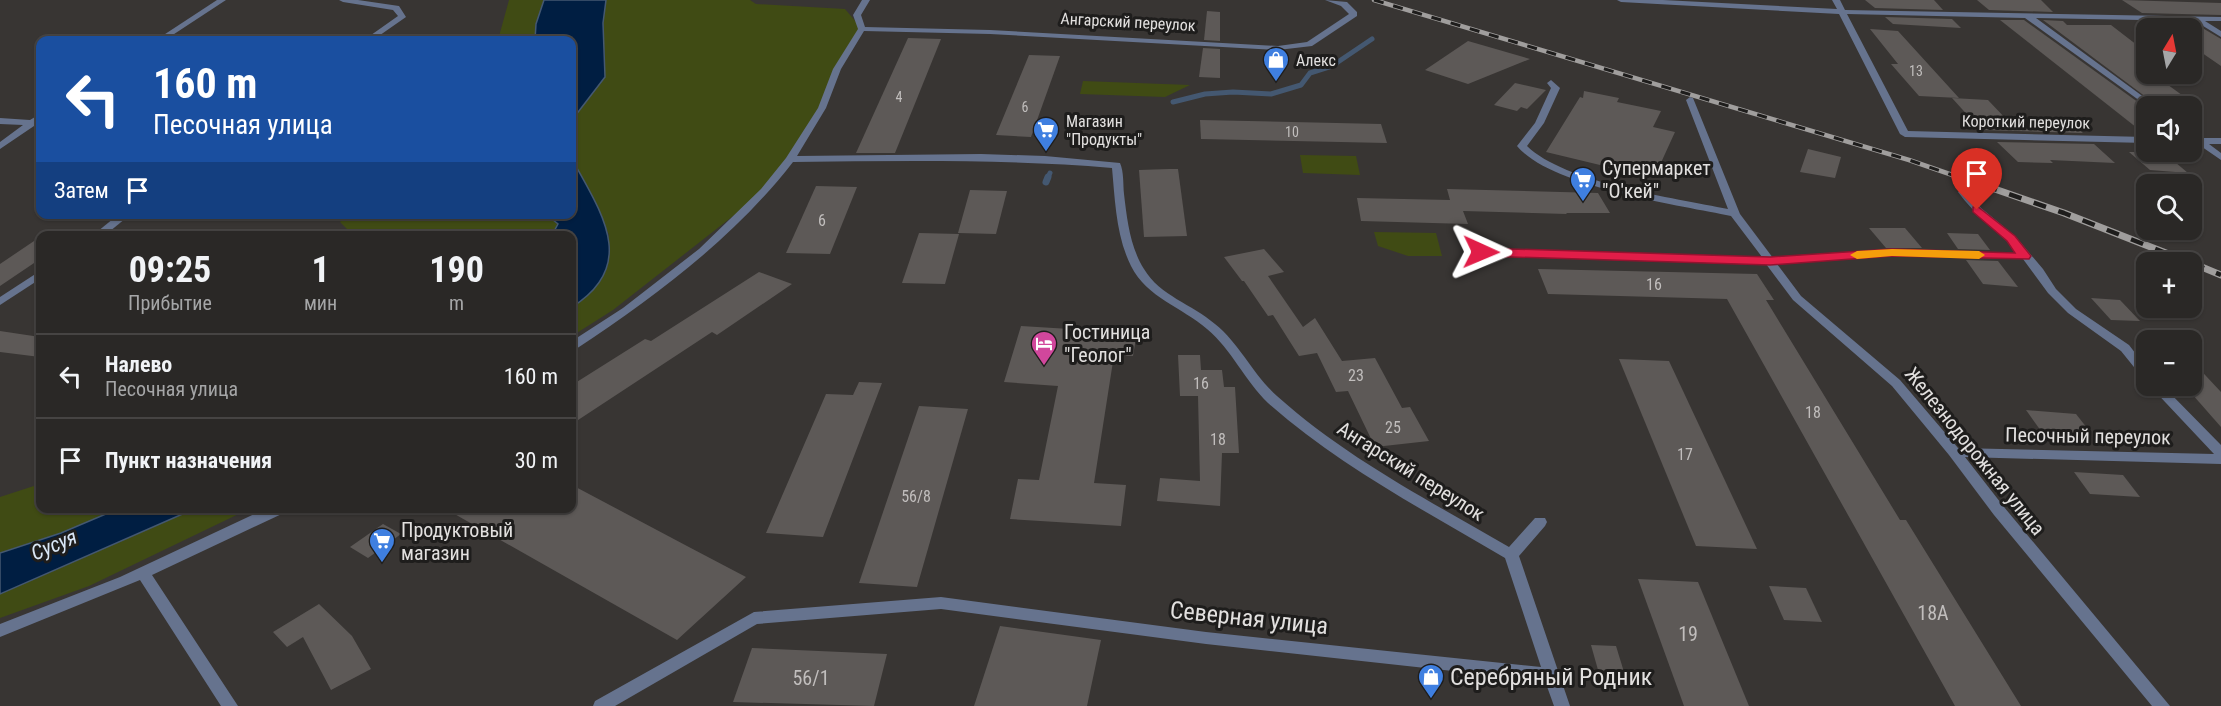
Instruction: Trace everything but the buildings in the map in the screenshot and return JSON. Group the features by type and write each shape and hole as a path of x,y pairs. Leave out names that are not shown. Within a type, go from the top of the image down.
{"street":[{"path":"166,36 222,0"},
{"path":"343,0 396,8 402,17 374,36"},
{"path":"576,343 627,310 703,251 765,191 790,159 822,108 837,69 862,29 857,15 866,0"},
{"name":"Ангарский переулок","path":"862,29 990,32 1278,48 1309,44 1354,14 1344,4 1329,0"},
{"path":"1621,0 1841,12 2140,18"},
{"path":"1836,0 1841,12"},
{"name":"Короткий переулок","path":"1841,12 1905,134 2136,140"},
{"path":"2028,16 2138,96"},
{"path":"2202,19 2221,19"},
{"path":"2202,23 2221,34"},
{"path":"1551,83 1556,88 1539,123 1522,146 1529,155 1598,184 1735,213"},
{"name":"Железнодорожная улица","path":"1690,100 1735,213 1797,297 1896,383 1954,452 1999,511 2162,706"},
{"path":"0,121 36,121"},
{"path":"0,146 36,122"},
{"path":"2202,140 2221,141"},
{"path":"2202,144 2221,157"},
{"name":"Ангарский переулок","path":"790,159 981,157 1118,165 1122,220 1137,268 1165,299 1210,326 1270,397 1337,452 1511,555"},
{"path":"1963,192 1977,210 2011,238 2039,271 2052,291 2072,311 2125,348 2136,362"},
{"path":"104,231 119,219"},
{"path":"1481,252 1770,261 1892,253 2024,256"},
{"path":"0,302 36,277"},
{"path":"2166,396 2221,453"},
{"name":"Песочный переулок","path":"1954,452 2221,459"},
{"path":"0,631 143,573 270,513"},
{"path":"1540,522 1511,555 1562,706"},
{"path":"143,573 230,706"},
{"name":"Северная улица","path":"601,706 754,618 940,603 1206,638 1552,675"}],"green space":[{"path":"509,0 544,0 536,24 535,36 499,36"},
{"path":"606,0 750,0 756,4 845,9 862,29 837,69 822,108 765,191 613,310 576,333 576,304 583,300 609,235 576,166 576,115 605,77 603,23"},
{"path":"1083,81 1190,85 1165,97 1080,94"},
{"path":"1300,155 1356,156 1360,175 1303,173"},
{"path":"343,219 552,219 558,224 554,231 349,231 340,222"},
{"path":"1374,232 1436,233 1442,256 1408,256 1378,246"},
{"path":"36,485 36,513 110,513 61,533 0,553 0,497"},
{"path":"185,513 241,513 89,586 0,618 0,594"}],"water":[{"path":"544,0 606,0 603,23 605,77 576,115 576,36 535,36 536,24"},
{"path":"576,166 602,218 608,237 609,256 604,274 592,291 576,304 576,231 554,231 558,224 552,219 576,219"},
{"name":"Сусуя","path":"108,513 185,513 0,594 0,553 61,533"}],"waterway":[{"path":"1173,102 1205,94 1233,92 1271,94 1301,85 1310,73 1332,66 1372,39"},
{"path":"1048,177 1050,173"},
{"path":"1046,182 1048,177"}],"railway":[{"path":"1374,0 1909,160 1964,179"},
{"path":"1960,177 2064,213 2163,252"},
{"path":"2202,267 2221,275"}],"slow traffic":[{"path":"1857,255 1892,253 1979,255"}],"place":[{"name":"Алекс","path":"1276,83"},
{"name":"Магазин \"Продукты\"","path":"1046,153"},
{"name":"Супермаркет \"О'кей\"","path":"1583,203"},
{"name":"Гостиница \"Геолог\"","path":"1044,367"},
{"name":"Продуктовый магазин","path":"382,564"},
{"name":"Серебряный Родник","path":"1431,700"}],"route":[{"path":"1481,252 1770,261 1892,253 2024,256 2011,238 1977,210"}]}
